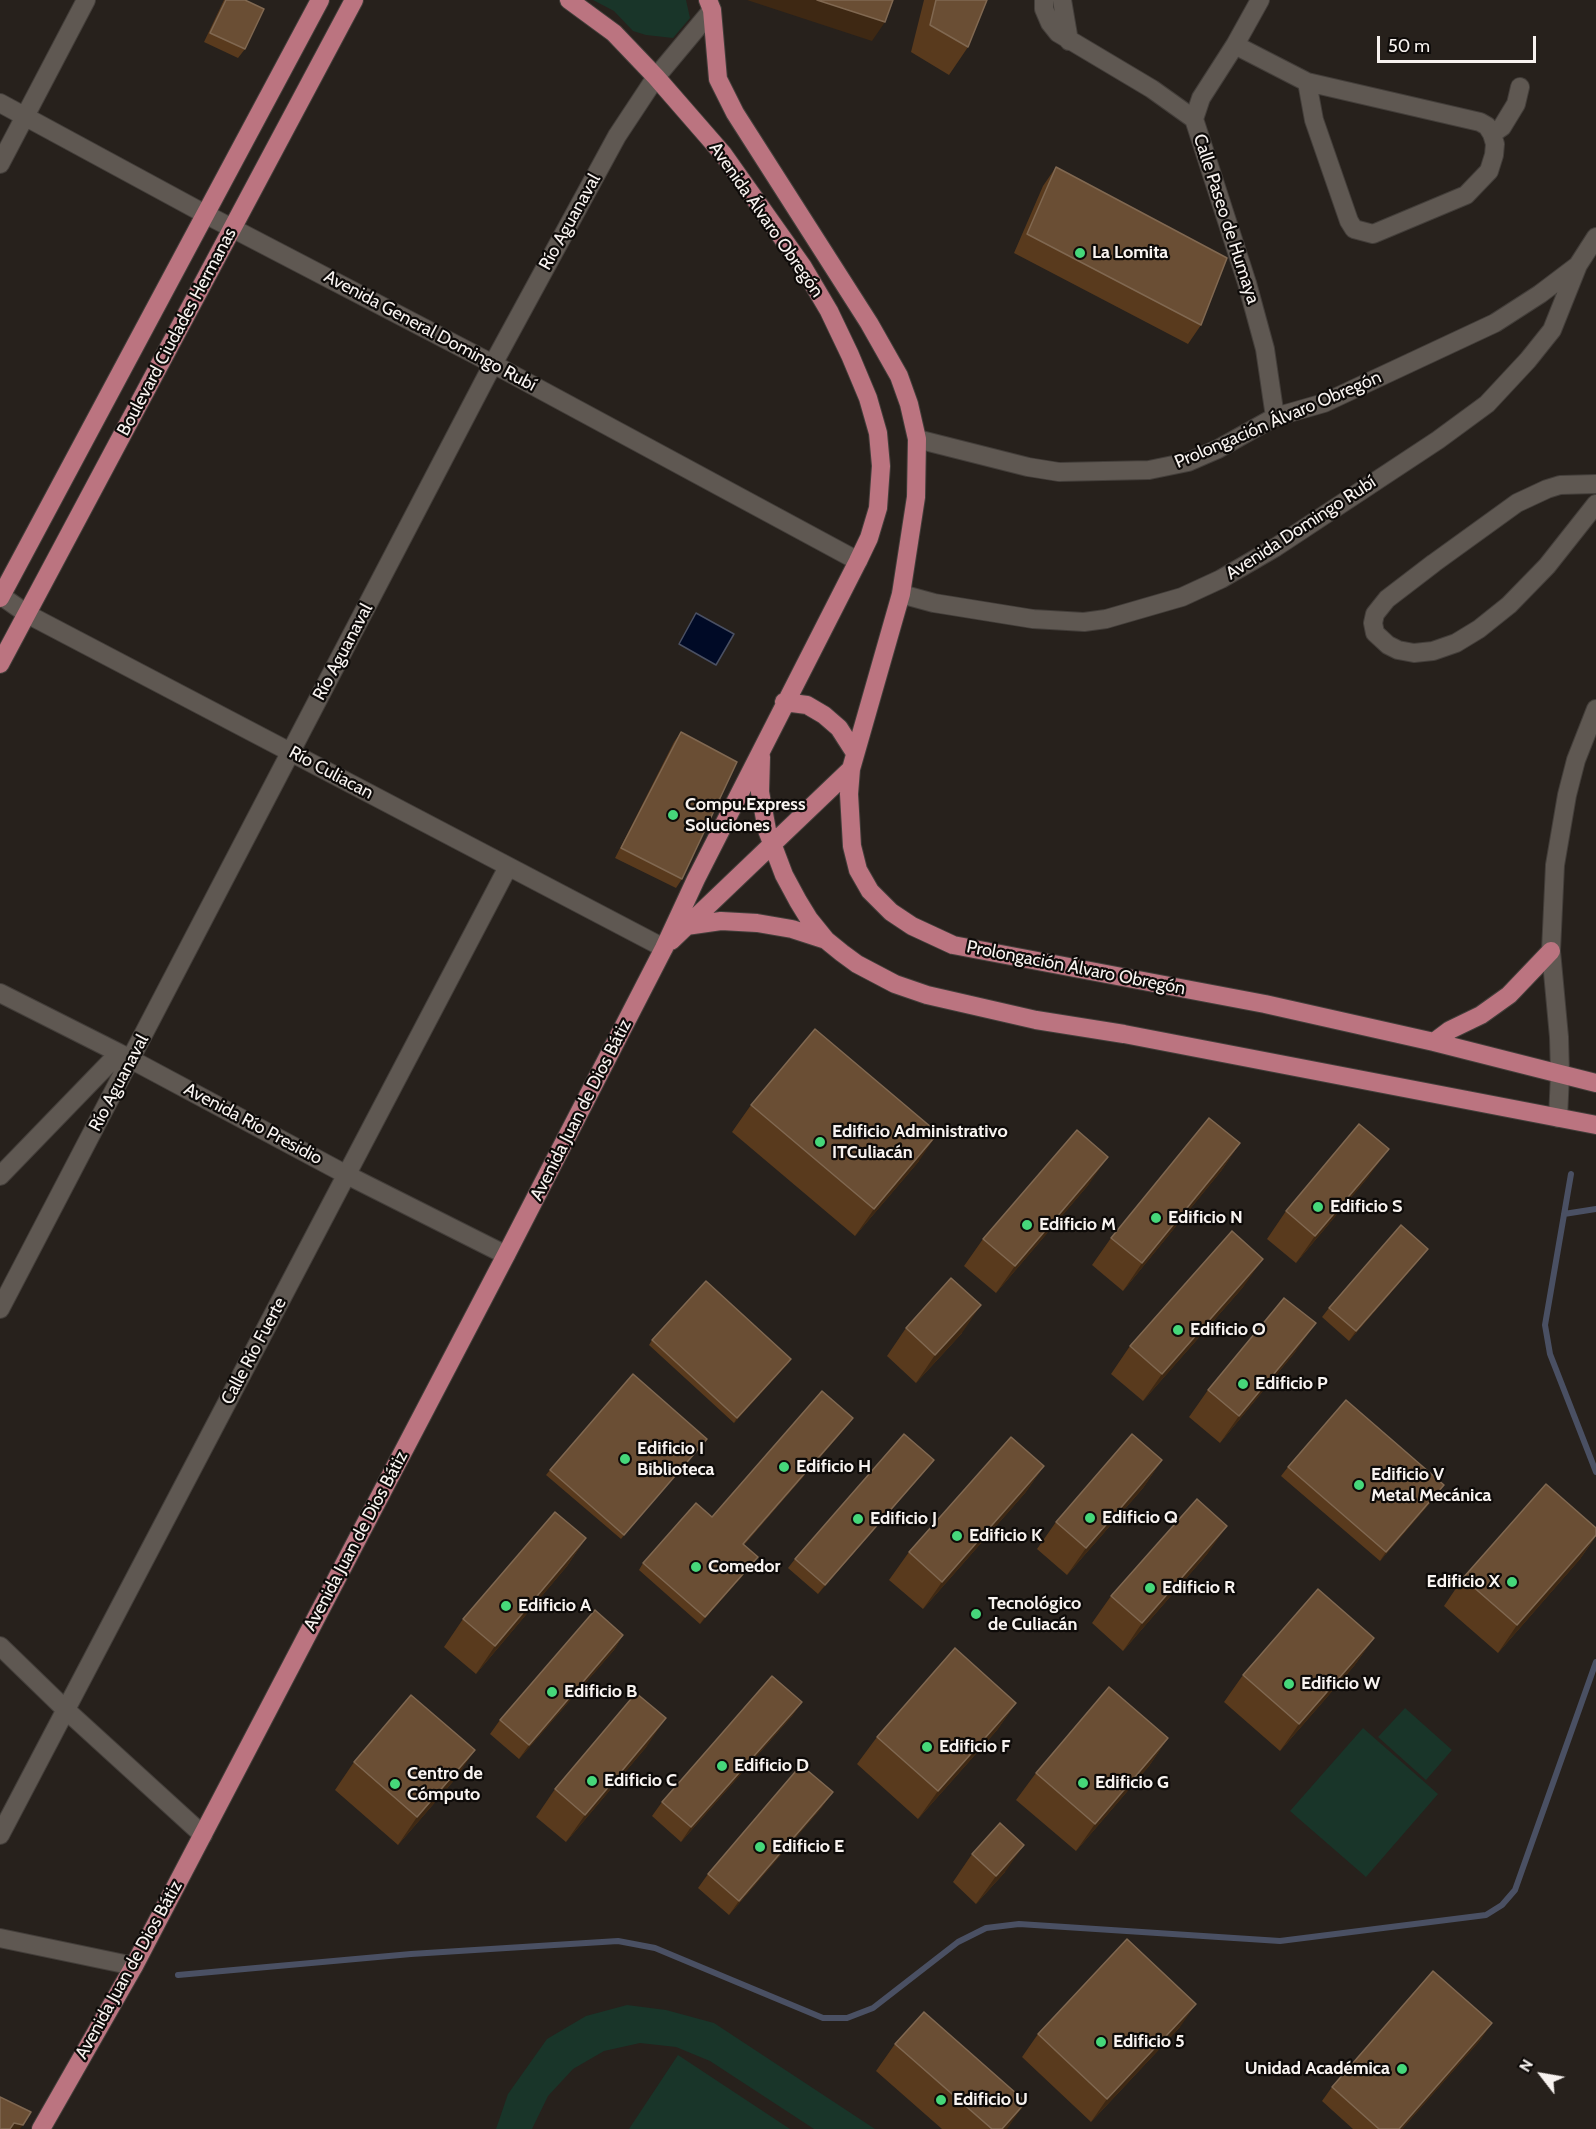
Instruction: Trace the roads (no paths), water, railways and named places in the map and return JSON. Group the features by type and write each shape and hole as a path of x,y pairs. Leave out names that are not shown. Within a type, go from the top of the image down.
{"main road":[{"name":"Boulevard Ciudades Hermanas","path":"0,597 320,0"},
{"name":"Boulevard Ciudades Hermanas","path":"0,664 354,0"},
{"name":"Avenida Álvaro Obregón","path":"569,0 614,33 656,77 723,154 790,248 829,311 864,387 878,434 880,487 873,525 858,561 762,749"},
{"name":"Avenida Álvaro Obregón","path":"712,3 718,79 735,113 869,324 899,376 909,404 916,439 916,497 901,594"},
{"name":"Prolongación Álvaro Obregón","path":"901,594 853,761 849,819 858,870 870,891 891,912 912,926 953,945 1253,1001 1434,1042 1596,1083"},
{"path":"784,702 807,705 824,715 839,728 853,761"},
{"path":"762,749 760,792 767,831 784,875 809,919 826,940 857,964 878,976 927,995 1036,1020 1124,1034 1596,1125"},
{"name":"Avenida Juan de Dios Bátiz","path":"41,2129 134,1966 203,1835 506,1255 664,948 762,749"},
{"name":"Avenida Juan de Dios Bátiz","path":"664,948 772,846 853,761"},
{"path":"686,926 721,921 757,923 792,929 826,940"},
{"path":"1434,1042 1450,1030 1481,1015 1509,995 1551,951"}],"street":[{"path":"0,164 86,0"},
{"path":"1044,0 1044,9 1050,23 1058,33 1152,89 1194,119"},
{"path":"1062,0 1070,41"},
{"name":"Calle Paseo de Humaya","path":"1260,0 1235,45 1200,98 1194,119 1265,349 1275,417"},
{"name":"Río Aguanaval","path":"0,1309 125,1056 291,752 494,364 617,136 656,77 712,3"},
{"path":"1235,45 1307,82 1468,118 1486,126 1492,134 1494,155 1489,171 1466,195 1373,234 1354,229 1349,221 1314,120 1307,82"},
{"path":"1492,134 1502,127 1516,104 1520,87"},
{"name":"Avenida General Domingo Rubí","path":"0,103 205,214 494,364 858,561"},
{"name":"Avenida Domingo Rubí","path":"901,594 934,603 1033,620 1084,622 1128,613 1199,591 1276,547 1438,440 1487,404 1552,330 1578,265 1596,237"},
{"name":"Prolongación Álvaro Obregón","path":"916,439 1028,467 1059,472 1149,470 1188,462 1218,449 1275,417 1324,403 1494,323 1540,294 1578,265"},
{"path":"1596,484 1560,485 1517,503 1387,599 1375,614 1373,623 1375,633 1388,645 1398,650 1414,653 1433,651 1456,643 1479,629 1509,605 1547,566 1596,504"},
{"name":"Río Culiacan","path":"0,597 27,614 664,948"},
{"path":"1558,1118 1560,1074 1551,951 1555,865 1558,837 1576,760 1596,709"},
{"name":"Calle Río Fuerte","path":"0,1835 508,867"},
{"name":"Avenida Río Presidio","path":"0,993 125,1056 347,1175 506,1255"},
{"path":"0,1176 125,1056"},
{"path":"0,1646 66,1710 203,1835"},
{"path":"0,1938 134,1966"}],"water":[{"path":"696,613 734,634 716,665 679,644"}],"waterway":[{"path":"1571,1174 1545,1325 1550,1354 1596,1472"},
{"path":"1564,1214 1596,1209"},
{"path":"178,1975 411,1954 618,1941 655,1948 823,2018 847,2018 873,2008 958,1942 986,1928 1019,1924 1280,1941 1486,1915 1502,1905 1515,1890 1596,1662"}],"place":[{"name":"La Lomita","path":"1080,253"},
{"name":"Compu.Express Soluciones","path":"673,815"},
{"name":"Edificio Administrativo ITCuliacán","path":"820,1142"},
{"name":"Edificio S","path":"1318,1207"},
{"name":"Edificio N","path":"1156,1218"},
{"name":"Edificio M","path":"1027,1225"},
{"name":"Edificio O","path":"1178,1330"},
{"name":"Edificio P","path":"1243,1384"},
{"name":"Edificio I Biblioteca","path":"625,1459"},
{"name":"Edificio H","path":"784,1467"},
{"name":"Edificio V Metal Mecánica","path":"1359,1485"},
{"name":"Edificio Q","path":"1090,1518"},
{"name":"Edificio J","path":"858,1519"},
{"name":"Edificio K","path":"957,1536"},
{"name":"Comedor","path":"696,1567"},
{"name":"Edificio X","path":"1512,1582"},
{"name":"Edificio R","path":"1150,1588"},
{"name":"Edificio A","path":"506,1606"},
{"name":"Tecnológico de Culiacán","path":"976,1614"},
{"name":"Edificio W","path":"1289,1684"},
{"name":"Edificio B","path":"552,1692"},
{"name":"Edificio F","path":"927,1747"},
{"name":"Edificio D","path":"722,1766"},
{"name":"Edificio C","path":"592,1781"},
{"name":"Edificio G","path":"1083,1783"},
{"name":"Centro de Cómputo","path":"395,1784"},
{"name":"Edificio E","path":"760,1847"},
{"name":"Edificio 5","path":"1101,2042"},
{"name":"Unidad Académica","path":"1402,2069"},
{"name":"Edificio U","path":"941,2100"}]}
